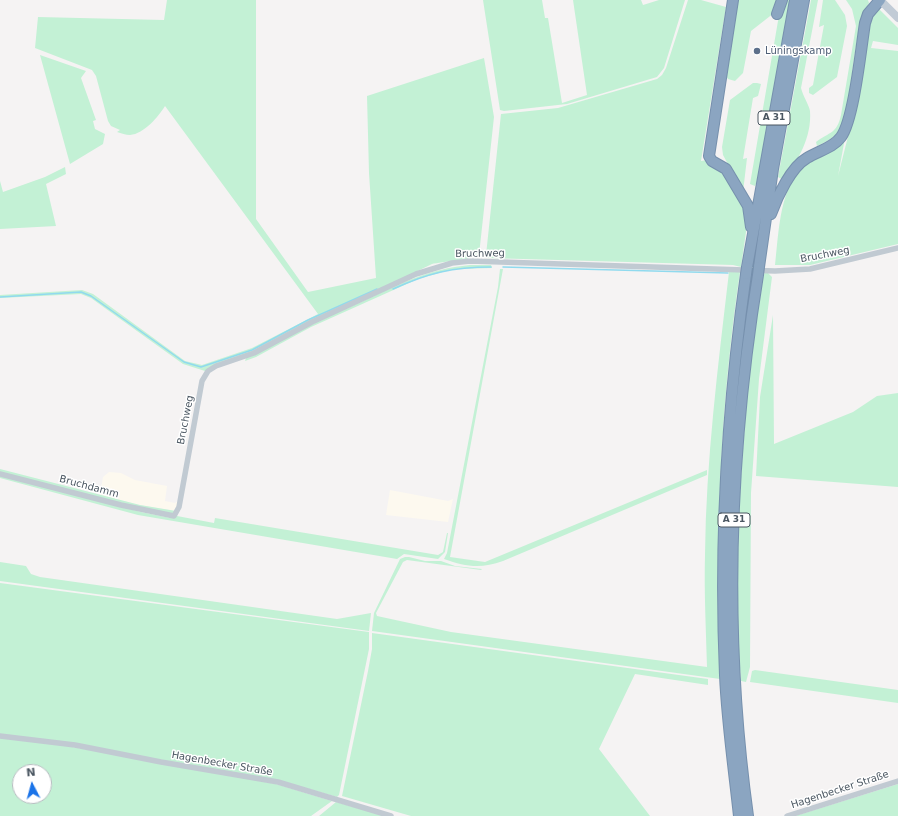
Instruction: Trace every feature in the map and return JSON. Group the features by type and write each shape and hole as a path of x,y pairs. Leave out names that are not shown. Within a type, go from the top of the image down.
{"highway":[{"path":"733,0 709,156 712,161 726,169 748,206 752,237"},
{"path":"777,14 782,0"},
{"name":"A 31","path":"739,816 723,569 726,472 737,334 752,237 795,0"},
{"name":"A 31","path":"748,816 730,681 735,487 743,383 758,271 804,0"},
{"path":"764,230 775,202 796,168 808,157 834,144 844,132 849,116 865,23 868,14 880,0"}],"main road":[{"path":"880,0 898,18"}],"street":[{"name":"Bruchweg","path":"174,516 179,507 202,381 208,371 216,366 254,353 312,322 422,272 452,263 470,261 775,271 810,269 898,248"},
{"name":"Bruchdamm","path":"0,474 121,505 174,516"},
{"name":"Hagenbecker Straße","path":"0,736 48,741 278,782 391,816"},
{"name":"Hagenbecker Straße","path":"787,816 898,781"}],"shaded area":[{"path":"109,472 121,473 135,480 167,486 165,501 175,503 178,501 176,511 140,505 100,495 103,477"},
{"path":"390,490 448,501 453,499 448,522 386,515"}],"green space":[{"path":"167,0 256,0 256,219 308,292 376,278 369,173 367,96 484,58 494,117 479,255 465,259 432,264 253,351 205,371 183,364 91,298 81,294 0,298 0,295 82,290 93,294 185,361 202,365 252,348 318,314 165,106 159,115 141,131 130,135 117,132 120,130 111,126 108,121 96,76 92,70 35,48 38,17 164,20"},
{"path":"483,0 542,0 545,18 548,18 562,103 587,95 573,0 641,0 643,5 659,0 685,0 664,68 657,77 567,104 504,111 500,110"},
{"path":"688,0 701,0 726,7 701,161 707,160 723,169 745,208 747,225 741,267 733,265 488,258 486,255 501,114 558,108 657,79 662,75 666,68"},
{"path":"736,0 780,0 774,13 751,31 743,73 735,81 728,79 724,73"},
{"path":"785,0 790,0 758,179 755,186 750,184 778,21"},
{"path":"811,0 818,0 801,88 810,111 809,130 799,157 783,180 778,177"},
{"path":"823,0 835,0 845,15 847,26 837,77 813,95 809,93 809,88 813,85 824,25 819,27"},
{"path":"846,0 868,0 869,3 858,36 846,114 840,130 830,140 817,146 816,142 835,129 841,115 856,26 852,9"},
{"path":"878,8 898,28 898,45 873,41 871,48 898,51 898,244 810,265 775,265 782,209 791,182 798,171 808,161 845,138 838,176 860,89 857,88 872,14"},
{"path":"40,55 86,71 81,78 96,120 93,121 95,129 105,134 103,144 70,164"},
{"path":"753,83 761,84 758,96 753,98 743,159 747,158 743,192 723,155 722,147 730,100"},
{"path":"65,167 66,174 46,184 56,226 0,229 0,181 3,192 45,177"},
{"path":"470,265 491,265 492,268 453,269 418,279 311,327 256,357 245,361 246,358 289,336 401,283 441,270"},
{"path":"500,269 503,269 450,557 485,562 707,470 707,475 503,561 495,564 474,566 459,564 444,559 447,553 498,287"},
{"path":"766,271 772,277 759,379 751,493 750,667 746,682 741,681 739,652 737,565 739,507 750,365 761,285"},
{"path":"729,272 740,272 728,373 721,475 718,577 720,679 372,631 374,613 400,559 409,557 425,561 441,561 455,566 482,569 481,570 407,560 403,562 376,613 377,616 451,632 707,667 705,597 706,519 713,413"},
{"path":"773,315 774,444 853,412 877,396 898,393 898,487 756,476 760,397"},
{"path":"0,469 140,505 176,511 173,514 141,509 0,472"},
{"path":"0,475 141,512 171,518 177,516 214,523 215,518 438,555 443,552 448,533 445,552 438,559 404,554 397,559 138,515 0,478"},
{"path":"0,562 26,566 31,574 40,577 337,619 371,613 369,631 0,581"},
{"path":"0,583 369,632 369,649 339,795 337,797 278,780 0,735"},
{"path":"372,633 708,679 708,685 635,674 599,749 650,816 411,816 342,796 368,671 372,649"},
{"path":"755,670 898,690 898,703 750,682 752,671"},
{"path":"0,738 56,744 276,784 332,801 311,816 0,816"},
{"path":"898,784 898,816 795,816"},
{"path":"336,802 385,816 319,816"}],"waterway":[{"path":"393,289 441,272 465,268 491,267"},
{"path":"503,267 728,273"},
{"path":"0,297 81,292 91,296 184,362 201,367 252,350 308,320 377,289"}],"place":[{"name":"Lüningskamp","path":"757,51"}]}
